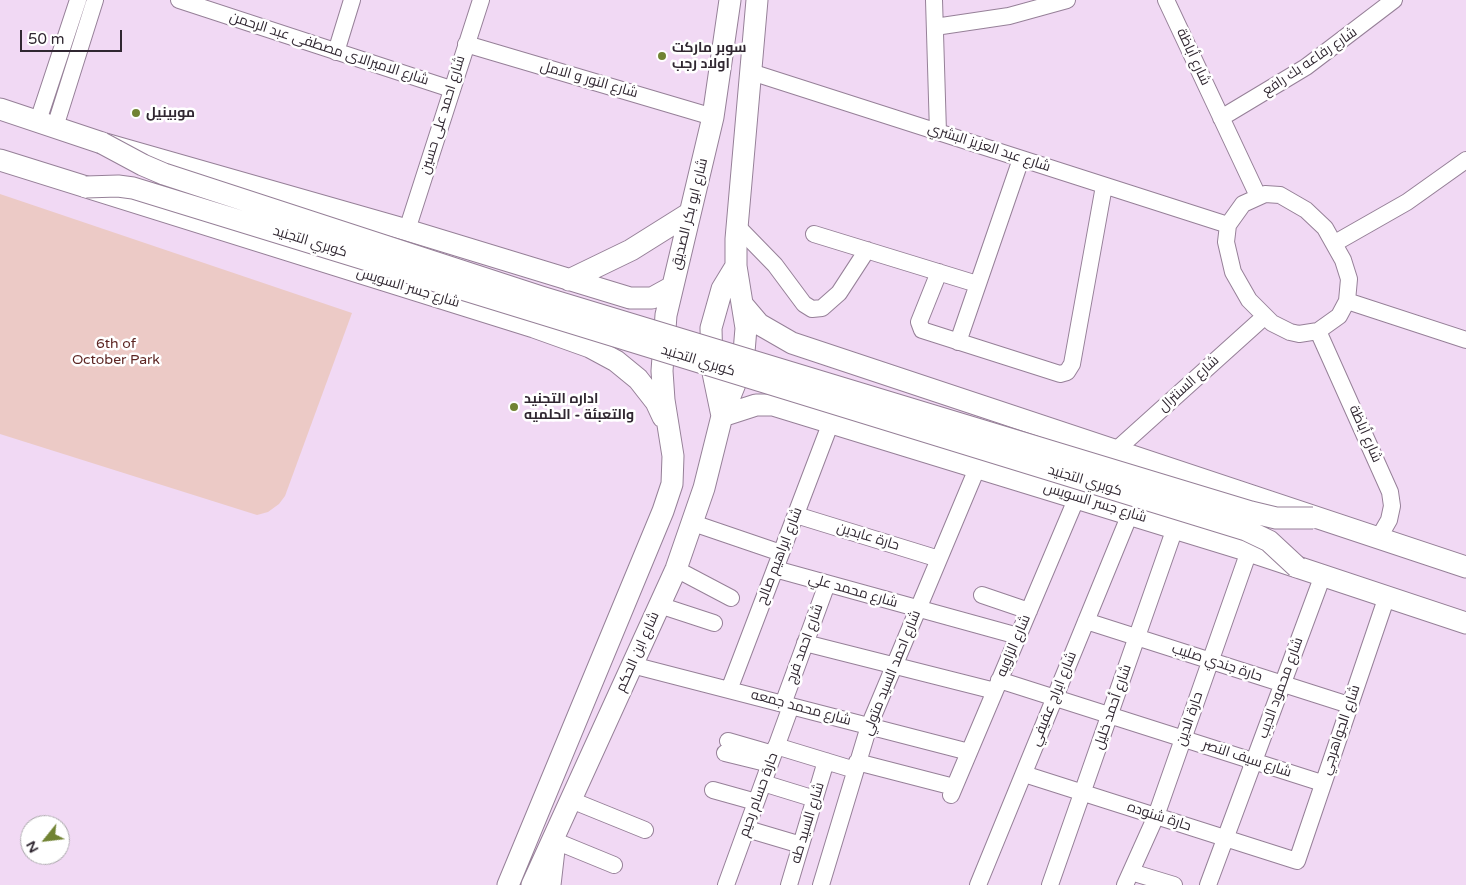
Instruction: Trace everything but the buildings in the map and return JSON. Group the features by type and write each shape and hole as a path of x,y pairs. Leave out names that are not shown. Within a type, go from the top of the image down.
{"main road":[{"name":"شارع ابو بكر الصديق","path":"668,428 662,372 665,324 672,287 713,117 730,0"},
{"path":"722,416 743,364 746,328 736,266 737,226 758,1"},
{"path":"0,109 102,143 407,230 630,298 652,298 672,287"},
{"name":"كوبري التجنيد","path":"102,143 164,174 560,302 1257,514 1288,519 1313,518"},
{"name":"شارع جسر السويس","path":"0,160 534,327 590,347 616,361 638,379 650,394 668,428"},
{"name":"كوبري التجنيد","path":"86,187 118,186 133,188 1236,527 1269,541 1297,566"},
{"path":"569,280 631,250 690,214"},
{"path":"722,416 712,368 710,341 717,302 736,266"},
{"path":"534,327 546,317 553,304 554,288 548,273"},
{"path":"742,304 759,324 780,338 1114,452 1466,567"},
{"path":"862,431 854,423 849,402 857,382 866,375 876,372"},
{"name":"شارع جسر السويس","path":"722,416 756,405 773,405 978,466 1297,566 1466,623"},
{"name":"شارع ابن الحكم","path":"550,885 555,854 553,840 676,569 692,523 722,416"},
{"path":"508,884 663,511 672,484 673,456 668,428"},
{"path":"532,885 553,840"}],"street":[{"path":"46,124 78,0"},
{"path":"46,124 95,0"},
{"name":"شارع الاميرالاى مصطفى عبد الرحمن","path":"179,0 220,6 336,52 451,90"},
{"path":"336,52 352,0"},
{"name":"شارع احمد على حسين","path":"407,230 481,0"},
{"path":"934,0 938,132"},
{"path":"935,27 1009,16 1067,0"},
{"name":"شارع أباظة","path":"1166,0 1258,196"},
{"name":"شارع رفاعه بك رافع","path":"1222,118 1313,63 1394,0"},
{"name":"شارع النور و الامل","path":"466,44 713,117"},
{"name":"شارع عبد العزيز البشري","path":"751,72 1228,225"},
{"path":"958,342 1020,159"},
{"path":"1335,243 1401,206 1466,160"},
{"path":"939,272 920,326 924,332 1060,374 1070,370 1104,186"},
{"path":"1280,195 1298,204 1319,222 1335,243 1349,279 1347,301 1339,316 1318,331 1309,333 1290,332 1264,316 1243,292 1233,272 1226,242 1228,225 1243,204 1258,196 1280,195"},
{"path":"737,226 775,265 804,304 812,310 822,308 839,293 867,250"},
{"path":"814,234 977,284"},
{"path":"1347,301 1465,340"},
{"name":"شارع السنترال","path":"1114,452 1264,316"},
{"name":"شارع أباظة","path":"1318,331 1390,492 1392,506 1389,520 1378,539"},
{"name":"شارع ابراهيم صالح","path":"730,690 831,422"},
{"name":"شارع احمد السيد متولي","path":"821,885 869,726 978,466"},
{"name":"شارع الزاويه","path":"856,766 952,791 1077,497"},
{"name":"حارة عابدين","path":"796,514 939,559"},
{"name":"شارع ابراج عفيفي","path":"978,885 1130,514"},
{"path":"692,523 781,553"},
{"name":"شارع أحمد خليل","path":"1050,885 1175,528"},
{"name":"حارة الدين","path":"1128,879 1156,816 1249,551"},
{"name":"شارع محمد علي","path":"776,568 827,584 1018,636"},
{"path":"676,569 731,598"},
{"name":"شارع محمود الديب","path":"1208,885 1323,575"},
{"name":"شارع احمد فرج","path":"787,705 805,643 827,584"},
{"path":"982,595 1028,612"},
{"name":"شارع الجواهرجي","path":"1294,861 1298,860 1322,783 1386,596"},
{"path":"659,605 714,623"},
{"name":"حارة جندي صليب","path":"1086,622 1349,705"},
{"name":"شارع سيف النصر","path":"805,643 894,666 1055,698 1322,783"},
{"name":"شارع محمد جمعه","path":"632,665 969,752"},
{"name":"حارة حسام رحيم","path":"726,885 773,755 787,705"},
{"path":"726,747 856,766"},
{"name":"شارع السيد طه","path":"789,885 826,761"},
{"name":"حارة شنوده","path":"1024,774 1294,861"},
{"path":"763,783 815,799"},
{"path":"713,790 756,802"},
{"path":"571,800 645,830"},
{"path":"747,829 801,845"},
{"path":"553,840 614,866"},
{"path":"1128,879 1174,885"}],"green space":[{"name":"6th of October Park","path":"0,194 352,313 285,496 279,504 268,512 257,515 0,434"}],"place":[{"name":"سوبر ماركت اولاد رجب","path":"662,56"},
{"name":"موبينيل","path":"136,113"},
{"name":"اداره التجنيد والتعبئة - الحلميه","path":"514,407"}]}
